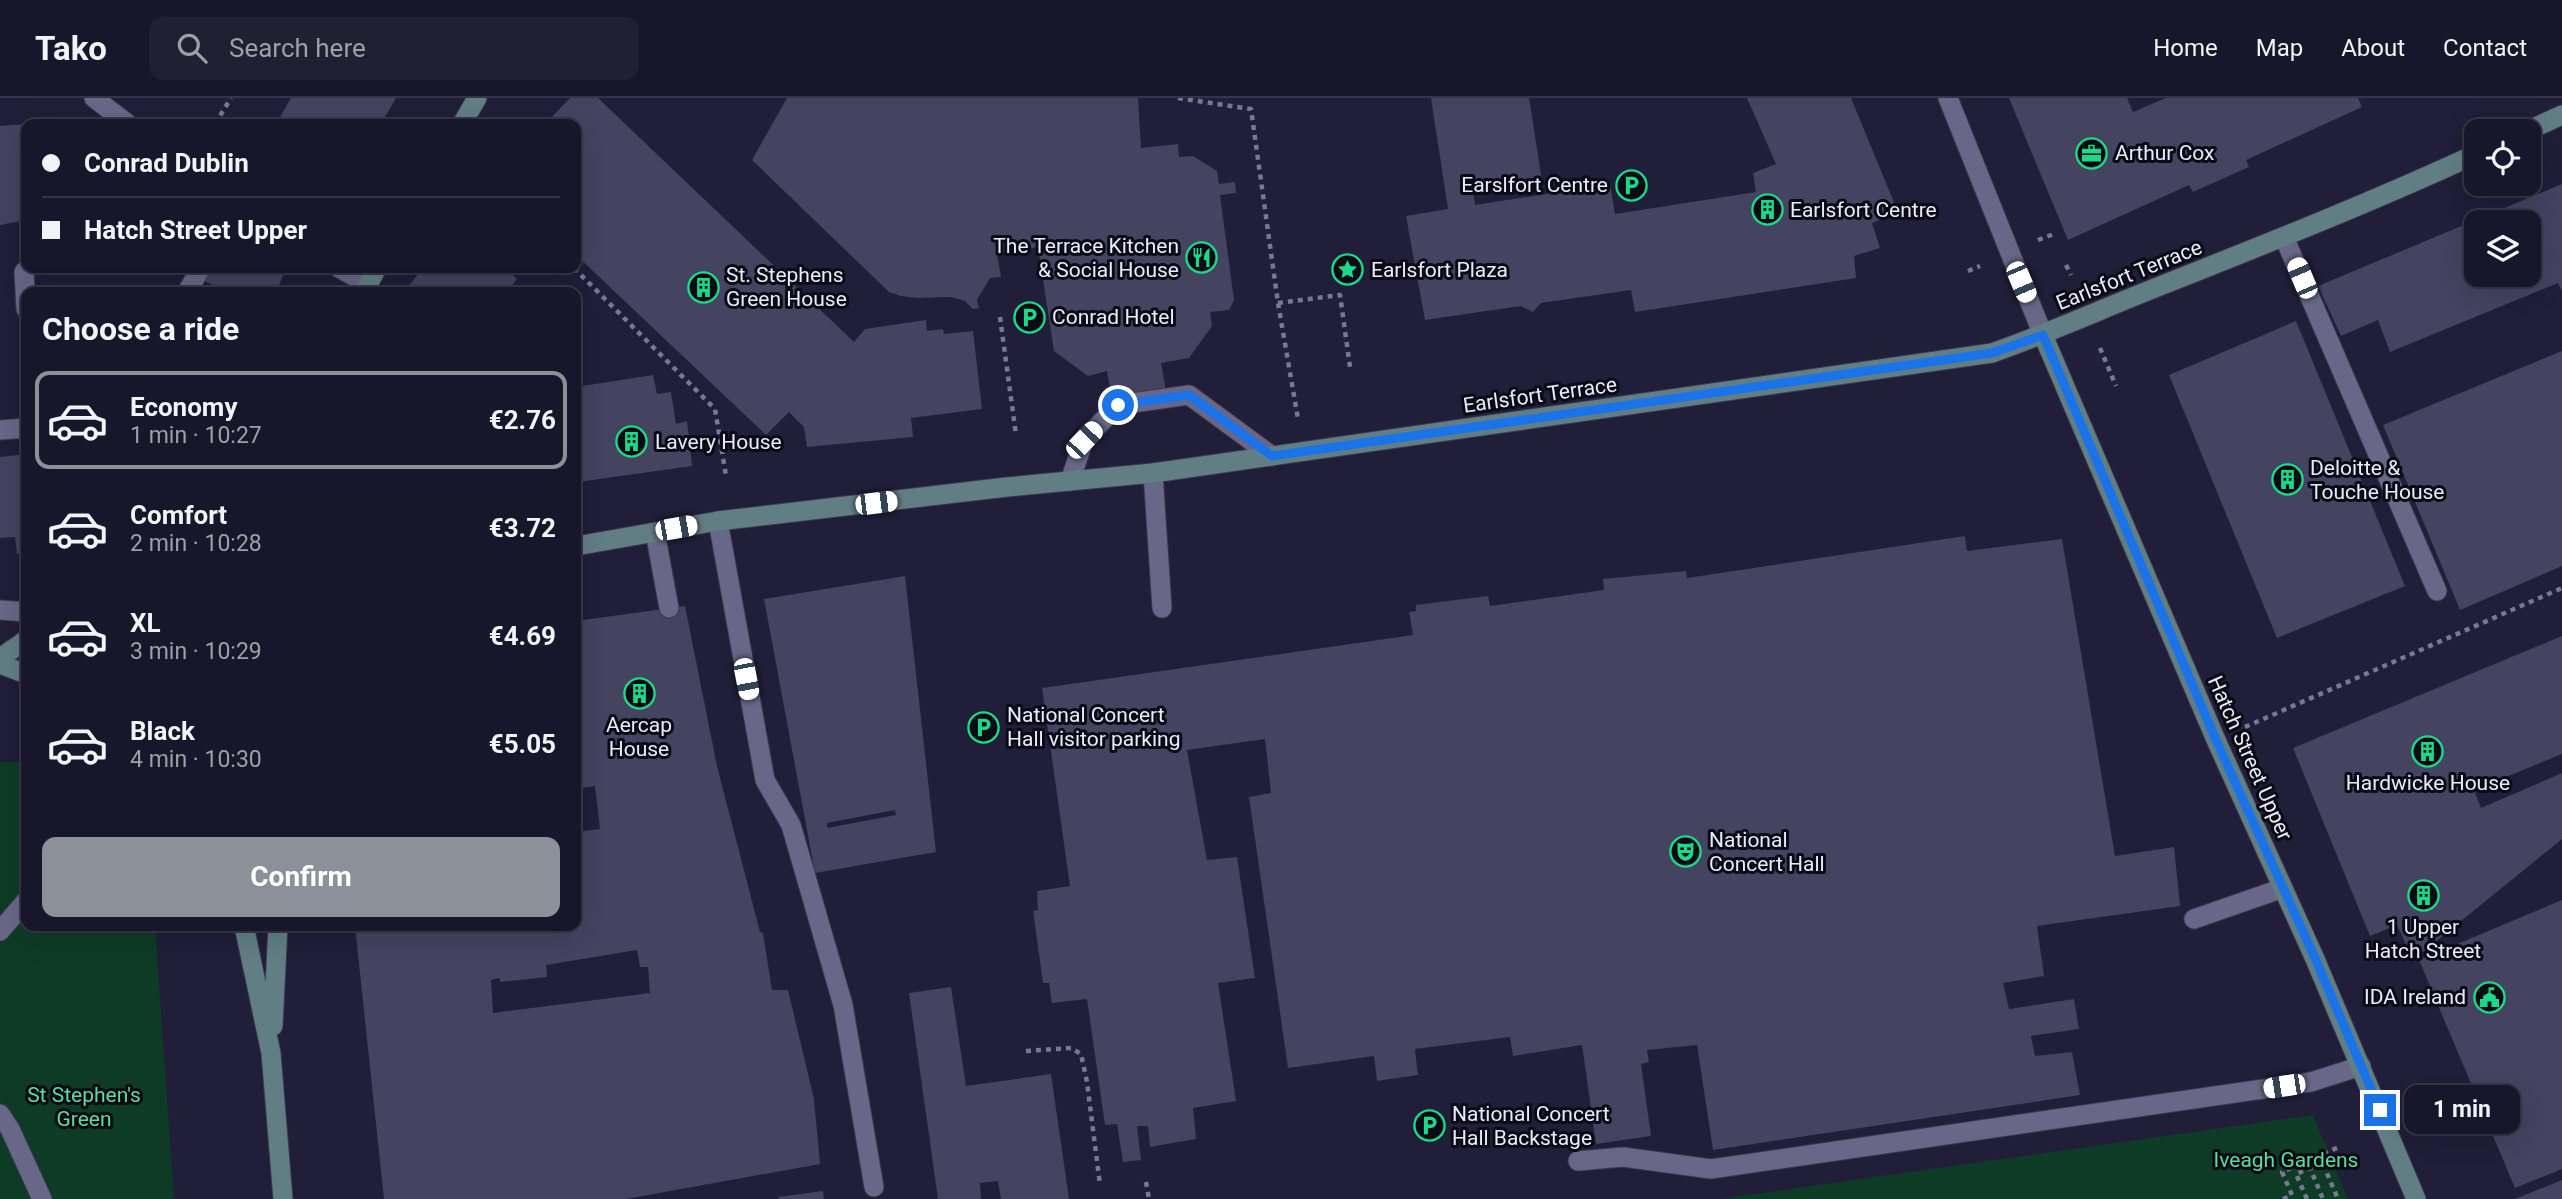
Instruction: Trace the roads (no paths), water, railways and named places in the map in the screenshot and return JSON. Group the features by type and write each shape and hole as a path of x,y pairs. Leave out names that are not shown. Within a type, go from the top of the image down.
{"main road":[{"path":"465,119 477,98"},
{"path":"2541,125 2562,115"},
{"name":"Earlsfort Terrace","path":"581,545 718,521 1153,473 1992,353 2043,335 2284,237 2464,159"},
{"name":"Hatch Street Upper","path":"2043,335 2216,740 2361,1066 2416,1199"},
{"path":"0,659 21,644"},
{"path":"0,664 21,672"},
{"path":"245,931 271,1053 283,1199"},
{"path":"271,1053 278,931"}],"street":[{"path":"94,98 121,119"},
{"path":"1948,98 2043,335"},
{"path":"2284,237 2437,591"},
{"path":"351,273 369,281"},
{"path":"1070,481 1084,440 1118,405 1189,395 1272,456"},
{"path":"0,430 21,428"},
{"path":"1153,473 1162,608"},
{"path":"718,521 765,779 790,825 843,1005 874,1187"},
{"path":"655,532 669,608"},
{"path":"0,610 21,612"},
{"path":"2194,919 2283,888"},
{"path":"0,930 21,907"},
{"path":"1578,1161 1623,1157 1711,1168 2311,1082 2361,1066"},
{"path":"0,1115 10,1129 42,1199"}],"place":[{"name":"Arthur Cox","path":"2092,153"},
{"name":"Earslfort Centre","path":"1631,185"},
{"name":"Earlsfort Centre","path":"1767,210"},
{"name":"The Terrace Kitchen & Social House","path":"1202,258"},
{"name":"Earlsfort Plaza","path":"1348,270"},
{"name":"St. Stephens Green House","path":"703,287"},
{"name":"Conrad Hotel","path":"1029,317"},
{"name":"Lavery House","path":"632,442"},
{"name":"Deloitte & Touche House","path":"2287,480"},
{"name":"Aercap House","path":"639,693"},
{"name":"National Concert Hall visitor parking","path":"984,727"},
{"name":"Hardwicke House","path":"2428,751"},
{"name":"National Concert Hall","path":"1686,852"},
{"name":"1 Upper Hatch Street","path":"2423,895"},
{"name":"IDA Ireland","path":"2489,997"},
{"name":"National Concert Hall Backstage","path":"1429,1126"}],"park label":[{"name":"St Stephen's Green","path":"84,1107"},
{"name":"Iveagh Gardens","path":"2286,1160"}]}
